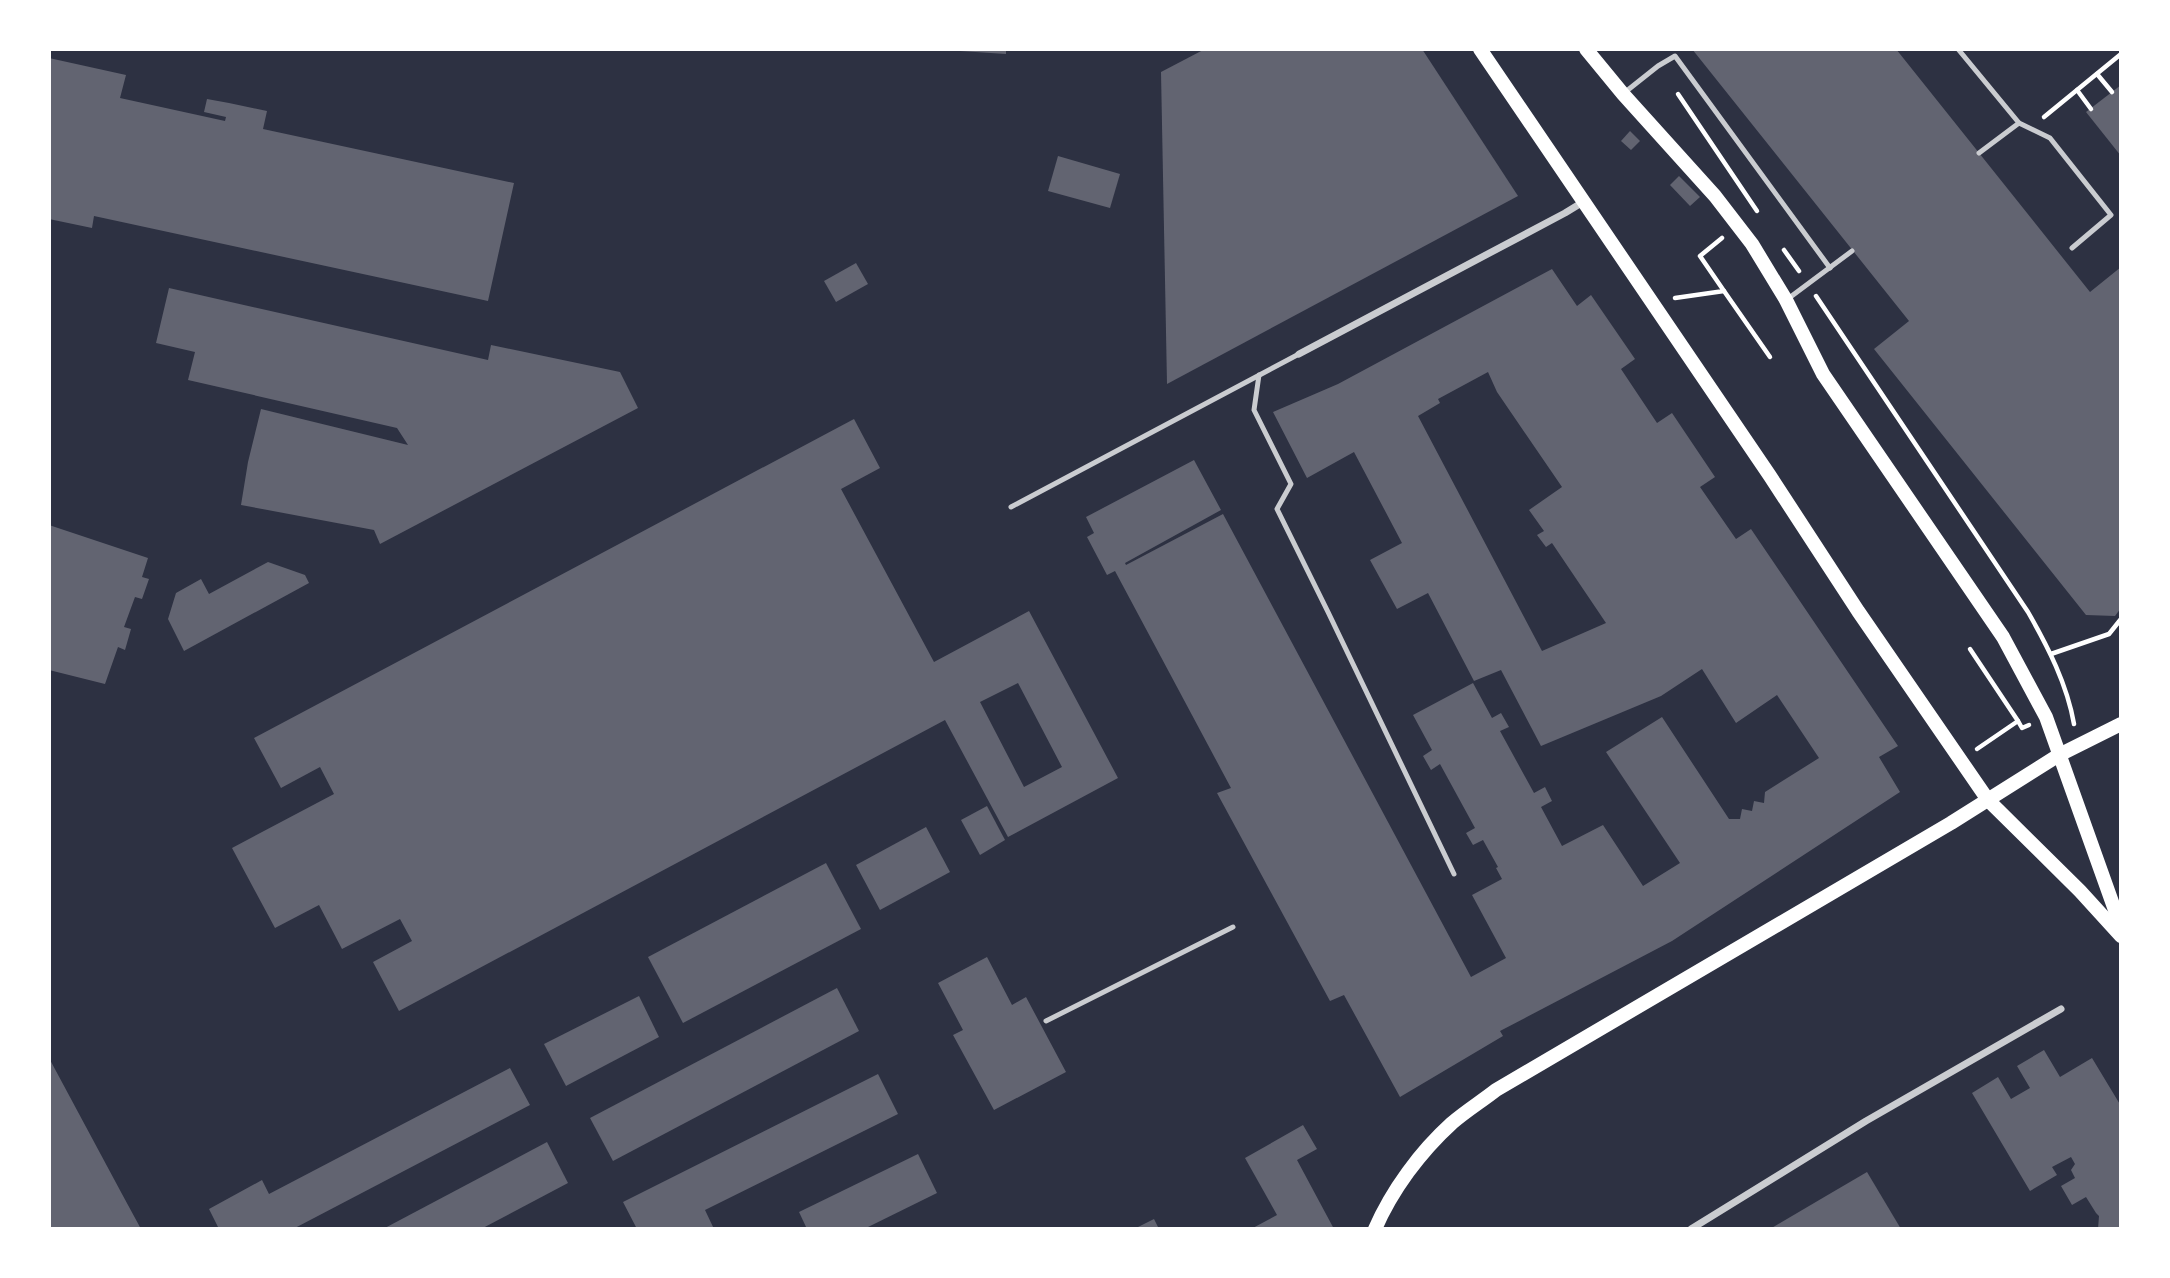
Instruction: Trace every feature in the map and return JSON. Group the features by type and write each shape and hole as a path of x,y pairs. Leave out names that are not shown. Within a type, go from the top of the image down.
{"main road":[{"path":"1480,49 1988,800 2080,891 2121,936"},
{"path":"1586,49 1715,196 1752,244 1786,300 1823,374 2003,637 2046,717 2121,927"},
{"path":"1375,1229 1386,1203 1408,1171 1451,1124 1496,1090 1988,800 2059,755 2121,724"}],"street":[{"path":"1299,354 1584,201"},
{"path":"1691,1229 1866,1121 2061,1009"}],"lane":[{"path":"1958,49 2019,123 2050,138 2111,215 2072,248"},
{"path":"1623,94 1675,56 1830,268"},
{"path":"1979,153 2019,123"},
{"path":"1786,300 1852,251"},
{"path":"1011,507 1299,354"},
{"path":"1259,375 1254,410 1291,484 1277,509 1454,874"},
{"path":"1046,1021 1233,927"}],"path":[{"path":"2029,128 2121,54"},
{"path":"1658,66 1762,218"},
{"path":"2096,74 2112,92"},
{"path":"2077,90 2091,109"},
{"path":"1770,357 1700,256 1724,237 1739,253 1770,229 2028,612 2051,654 2071,705 2077,746"},
{"path":"1667,324 1681,316 1672,300 1724,291"},
{"path":"2051,654 2109,634 2121,619"},
{"path":"1970,649 2022,728 2071,705"},
{"path":"1962,761 2018,721"}],"building":[{"path":"1006,49 1006,54 960,51"},
{"path":"1205,49 1422,49 1518,196 1167,384 1161,72"},
{"path":"1692,49 1896,49 2090,292 2121,267 2121,608 2115,616 2086,615 1874,349 1909,321"},
{"path":"49,58 126,75 120,98 225,121 226,117 204,112 207,99 267,111 263,129 514,183 488,301 94,216 92,228 49,219"},
{"path":"2121,85 2121,156 2086,112"},
{"path":"1630,131 1640,141 1631,150 1621,141"},
{"path":"1058,156 1120,174 1110,208 1048,191"},
{"path":"1679,176 1700,197 1690,206 1670,185"},
{"path":"856,263 868,284 836,302 824,281"},
{"path":"1552,269 1577,306 1591,295 1635,359 1621,369 1657,423 1672,413 1715,477 1700,487 1736,539 1751,529 1898,746 1879,757 1900,792 1672,941 1500,1031 1503,1036 1400,1097 1344,995 1330,1001 1217,793 1231,788 1115,571 1107,575 1087,537 1094,533 1086,517 1194,460 1221,510 1125,563 1126,565 1223,514 1471,977 1506,958 1472,895 1502,879 1483,840 1473,845 1466,833 1475,828 1440,764 1431,770 1423,756 1432,750 1413,715 1473,683 1492,718 1501,713 1509,727 1500,731 1534,793 1545,787 1552,801 1541,807 1562,846 1603,825 1643,886 1680,863 1606,752 1662,717 1729,819 1740,819 1742,809 1752,811 1754,801 1764,803 1765,792 1819,758 1777,695 1736,723 1702,669 1661,696 1541,746 1501,670 1474,681 1428,593 1397,609 1370,560 1402,543 1354,452 1307,478 1273,412 1338,384","holes":["1488,372 1497,392 1562,487 1529,510 1544,531 1537,535 1546,547 1552,543 1606,623 1542,651 1418,416 1440,403 1438,399"]},
{"path":"169,288 488,360 491,345 620,372 638,408 380,544 374,530 241,505 261,409 408,445 397,428 188,380 195,352 156,343"},
{"path":"854,419 880,468 841,489 934,662 1029,611 1118,778 1008,837 945,720 399,1011 373,962 412,941 400,919 342,949 319,905 275,928 232,848 334,794 320,767 281,788 254,738","holes":["1018,683 1062,767 1024,787 980,702"]},
{"path":"49,525 148,558 142,577 149,579 142,599 135,597 124,627 131,629 125,650 118,647 105,684 49,670"},
{"path":"268,562 305,575 309,583 184,651 168,619 176,593 201,579 209,594"},
{"path":"987,806 1005,840 980,855 961,820"},
{"path":"926,827 950,872 880,910 856,865"},
{"path":"826,863 861,929 683,1023 648,957"},
{"path":"987,957 1012,1005 1026,997 1066,1072 994,1110 953,1035 963,1030 938,983"},
{"path":"837,988 859,1031 613,1161 590,1118"},
{"path":"639,996 659,1037 566,1086 544,1044"},
{"path":"2044,1050 2060,1077 2092,1058 2121,1106 2121,1229 2098,1229 2099,1216 2086,1197 2072,1205 2061,1186 2075,1178 2071,1170 2075,1164 2071,1157 2052,1167 2057,1175 2030,1191 1972,1093 1998,1077 2011,1099 2030,1088 2017,1066"},
{"path":"49,1058 122,1194 141,1229 49,1229"},
{"path":"510,1068 530,1105 293,1229 219,1229 209,1209 262,1180 269,1194"},
{"path":"878,1074 898,1114 705,1210 714,1229 637,1229 623,1202"},
{"path":"1303,1125 1317,1149 1297,1160 1334,1229 1251,1229 1277,1215 1245,1158"},
{"path":"547,1142 568,1183 481,1229 383,1229"},
{"path":"918,1154 937,1193 864,1229 807,1229 799,1212"},
{"path":"1867,1172 1901,1229 1770,1229 1826,1196"},
{"path":"1154,1219 1159,1229 1134,1229"}]}
